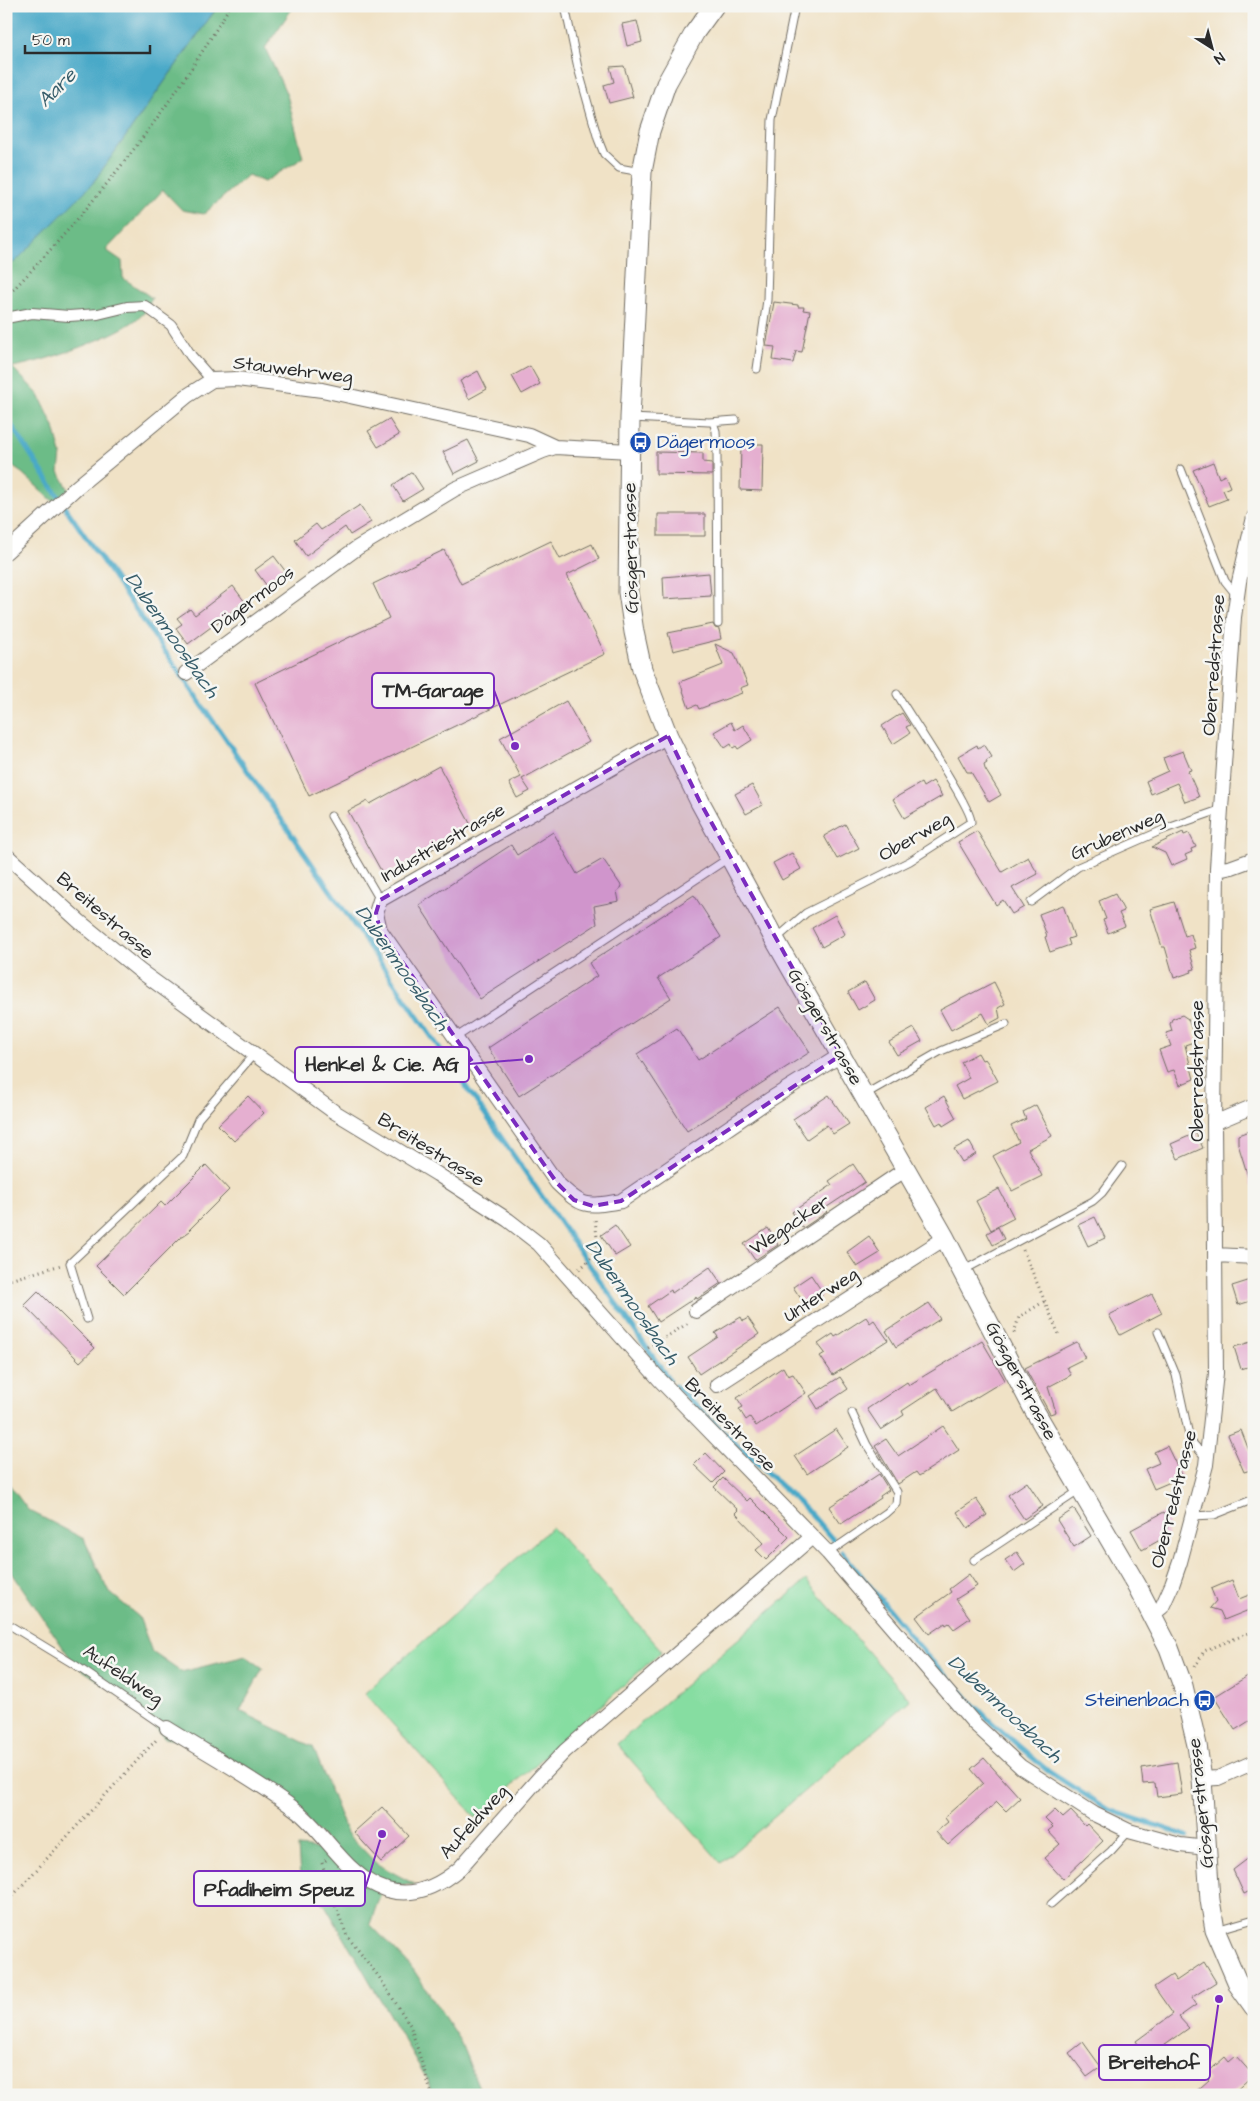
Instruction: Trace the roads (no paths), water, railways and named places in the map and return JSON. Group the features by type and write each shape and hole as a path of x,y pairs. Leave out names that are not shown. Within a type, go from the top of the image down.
{"main road":[{"name":"Gösgerstrasse","path":"714,6 690,39 666,84 650,131 642,172 638,223 630,418 628,592 642,669 668,736 700,802 775,940 946,1238 1033,1408 1169,1648 1191,1714 1202,1779 1210,1900 1215,1930 1239,1986 1254,2007"}],"street":[{"path":"6,318 32,313 69,316 98,314 127,307 145,306 171,324 191,356 212,380"},
{"name":"Stauwehrweg","path":"6,552 77,487 187,396 212,380 237,379 322,390 529,435 555,448 630,451"},
{"name":"Dägermoos","path":"186,673 327,569 419,510 456,489 543,450 555,448"},
{"name":"Oberredstrasse","path":"1152,1615 1162,1607 1172,1586 1207,1460 1216,1374 1214,1123 1218,870 1231,657 1238,596 1251,544 1254,517"},
{"name":"Industriestrasse","path":"668,736 380,900 376,913 380,930 557,1183 574,1200 593,1206 621,1201 769,1100 841,1055"},
{"name":"Breitestrasse","path":"6,855 80,922 140,971 333,1111 437,1174 508,1220 539,1244 660,1380 828,1553 931,1674 1002,1751 1021,1767 1046,1785 1094,1814 1129,1831 1180,1845 1207,1848"},
{"path":"1218,870 1232,867 1254,858"},
{"path":"1214,1123 1254,1106"},
{"name":"Wegacker","path":"696,1311 906,1169"},
{"name":"Unterweg","path":"717,1384 946,1238"},
{"path":"1216,1254 1254,1257"},
{"name":"Aufeldweg","path":"167,1728 272,1792 298,1812 371,1884 388,1890 405,1892 424,1890 445,1881 460,1868 565,1751 812,1536"},
{"path":"1202,1779 1218,1778 1254,1762"}],"lane":[{"path":"565,6 578,68 604,154 619,168 642,172"},
{"path":"757,369 767,300 772,120 795,6"},
{"path":"630,418 714,422 736,420"},
{"path":"714,422 717,455 718,624"},
{"path":"1181,469 1225,581 1234,594 1238,596"},
{"name":"Oberweg","path":"775,940 806,913 910,861 971,822 971,817 960,797 897,694"},
{"name":"Grubenweg","path":"1031,902 1078,867 1165,829 1222,809"},
{"path":"331,816 380,900"},
{"path":"455,1038 730,857"},
{"path":"864,1096 941,1051 1006,1024"},
{"path":"87,1319 70,1263 182,1156 198,1119 254,1054"},
{"path":"963,1271 1093,1201 1122,1166"},
{"path":"1158,1332 1176,1375 1190,1440 1207,1460"},
{"path":"828,1553 896,1504 898,1492 867,1445 852,1413"},
{"path":"974,1560 1080,1489"},
{"path":"1192,1516 1214,1514 1254,1499"},
{"name":"Aufeldweg","path":"6,1623 83,1670 167,1728"},
{"path":"1052,1904 1111,1851 1129,1831"},
{"path":"1215,1930 1254,1919"}],"water":[{"name":"Aare","path":"6,6 218,6 92,184 16,261 6,267"}],"waterway":[{"name":"Dubenmoosbach","path":"6,417 60,499"},
{"name":"Dubenmoosbach","path":"65,507 669,1380"},
{"name":"Dubenmoosbach","path":"675,1386 812,1515 834,1541"},
{"name":"Dubenmoosbach","path":"842,1552 926,1655 991,1722 1048,1771 1107,1809 1187,1836"}],"place":[{"name":"Dägermoos","path":"641,442"},
{"name":"TM-Garage","path":"515,746"},
{"name":"Henkel & Cie. AG","path":"529,1059"},
{"name":"Steinenbach","path":"1205,1700"},
{"name":"Pfadiheim Speuz","path":"382,1834"},
{"name":"Breitehof","path":"1219,1999"}]}
